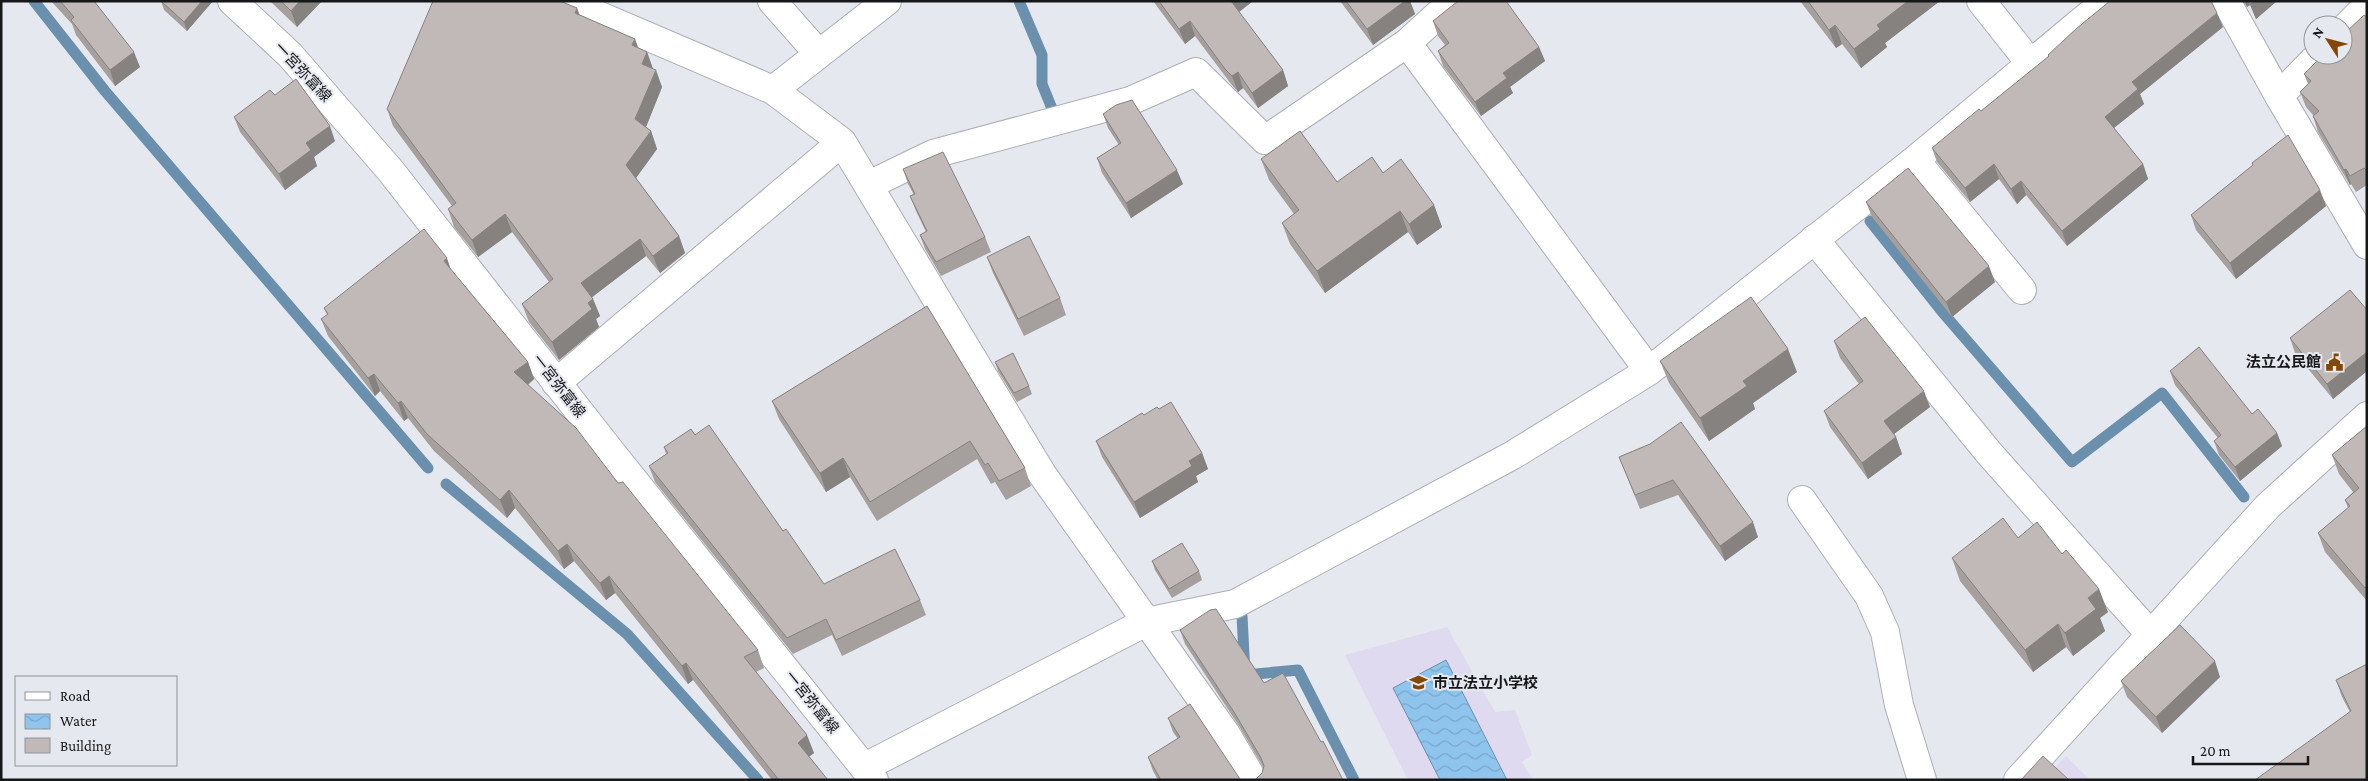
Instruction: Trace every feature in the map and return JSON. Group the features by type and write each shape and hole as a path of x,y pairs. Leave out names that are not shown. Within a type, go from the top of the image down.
{"street":[{"name":"一宮弥富線","path":"232,1 290,55 390,170 556,383 869,774"},
{"path":"566,1 773,90 842,142 1042,474 1226,734 1253,780"},
{"path":"772,1 818,53"},
{"path":"773,90 887,1"},
{"path":"869,185 933,154 1130,101 1196,72 1265,140 1407,43 1454,1"},
{"path":"1982,1 2031,64"},
{"path":"869,774 1146,622 1234,604 1513,455 1648,371 1915,160 2106,1"},
{"path":"2226,1 2279,96 2367,245"},
{"path":"2353,20 2367,6"},
{"path":"1407,43 1648,371"},
{"path":"2279,96 2309,65"},
{"path":"556,383 842,142"},
{"path":"1915,160 2022,290"},
{"path":"1814,239 1988,453 2150,634"},
{"path":"2018,780 2268,506 2367,416"},
{"path":"1802,500 1868,596 1885,632 1899,706 1922,780"}],"shaded area":[{"name":"市立法立小学校","path":"1447,627 1495,712 1515,710 1532,755 1522,762 1533,780 1408,780 1345,655"},
{"path":"2066,756 2090,780 2044,780"}],"water":[{"path":"1446,660 1507,780 1440,780 1393,688"}],"building":[{"path":"60,1 94,1 134,52 110,70 71,20 74,17"},
{"path":"161,1 202,1 184,22"},
{"path":"281,1 300,1 291,11"},
{"path":"433,1 560,1 577,8 575,13 635,39 632,45 647,52 642,64 656,70 635,119 651,131 626,165 679,236 653,256 640,239 581,283 593,299 588,303 592,309 552,342 522,304 553,279 505,214 472,240 448,209 456,203 387,109"},
{"path":"1159,1 1231,1 1283,70 1252,93 1238,72 1232,76 1225,69 1190,21 1179,29"},
{"path":"1346,1 1405,1 1367,29"},
{"path":"1458,1 1506,1 1539,47 1503,73 1507,78 1475,102 1438,51 1449,43 1433,21"},
{"path":"1808,1 1908,1 1877,25 1880,29 1854,49 1835,25 1829,30"},
{"path":"2110,1 2211,1 2217,13 2132,82 2138,89 2105,117 2143,164 2062,231 2021,181 2011,189 1994,164 1965,188 1932,148 1979,109 1981,111 2049,56 2077,28"},
{"path":"2364,15 2367,17 2367,171 2364,168 2350,176 2346,169 2344,170 2313,116 2319,111 2300,92 2311,81 2304,74 2313,65 2353,65 2353,25"},
{"path":"296,79 330,126 306,143 311,150 279,174 234,117 270,90 275,95"},
{"path":"1132,100 1177,170 1126,203 1097,158 1121,143 1103,114 1116,105"},
{"path":"1300,131 1337,182 1372,157 1383,173 1401,159 1434,205 1409,224 1400,211 1317,271 1282,223 1299,210 1261,159"},
{"path":"2288,135 2320,190 2230,263 2191,215"},
{"path":"943,152 985,237 936,262 920,235 927,231 910,196 915,194 903,169"},
{"path":"1908,168 1989,266 1946,302 1866,202"},
{"path":"424,229 447,258 444,261 528,362 514,372 576,428 618,483 623,482 758,650 744,657 807,735 798,743 828,780 779,780 686,663 682,666 609,576 600,583 567,544 558,551 509,490 500,500 427,434 401,401 398,403 374,374 368,378 321,319 328,314 324,308"},
{"path":"1029,236 1060,298 1018,319 987,257"},
{"path":"2350,290 2367,310 2367,352 2327,384 2290,338"},
{"path":"1751,297 1788,349 1743,381 1747,386 1700,418 1660,361"},
{"path":"927,306 1025,468 999,481 988,463 985,465 970,441 870,502 843,458 820,473 772,401"},
{"path":"1865,317 1924,391 1884,421 1896,437 1862,463 1824,411 1863,381 1834,341"},
{"path":"2199,347 2252,414 2258,409 2277,433 2235,467 2214,441 2221,435 2170,371"},
{"path":"1013,353 1029,386 1014,393 995,362"},
{"path":"1171,402 1202,453 1189,461 1192,466 1134,502 1096,441 1142,413 1144,415 1157,407 1159,409"},
{"path":"1681,422 1753,522 1720,546 1673,480 1635,495 1619,457 1650,444"},
{"path":"709,425 783,531 786,529 824,584 895,549 920,600 836,640 826,619 787,638 649,466 668,453 664,447 691,429 695,435"},
{"path":"2367,426 2367,586 2365,588 2318,533 2350,506 2345,500 2359,488 2332,455"},
{"path":"2003,518 2018,538 2037,522 2062,554 2066,550 2099,589 2088,598 2096,609 2065,633 2058,624 2025,650 1952,558"},
{"path":"1182,543 1199,571 1169,589 1152,561"},
{"path":"1216,609 1264,683 1283,673 1321,742 1323,741 1343,780 1255,780 1262,773 1264,766 1261,758 1234,712 1180,630 1210,610"},
{"path":"2180,625 2215,661 2156,717 2121,681"},
{"path":"2367,664 2367,780 2255,780 2351,711 2336,680"},
{"path":"1190,704 1241,780 1161,780 1148,757 1180,737 1168,718"},
{"path":"2043,756 2069,780 2021,780"}],"waterway":[{"path":"34,1 105,91 428,468"},
{"path":"1019,1 1042,55 1042,84 1053,111"},
{"path":"1870,221 1944,314 2072,462 2162,393 2244,497"},
{"path":"446,484 627,634 758,780"},
{"path":"1242,616 1245,675 1298,670 1354,780"}],"place":[{"name":"法立公民館","path":"2335,362"},
{"name":"市立法立小学校","path":"1419,683"}]}
